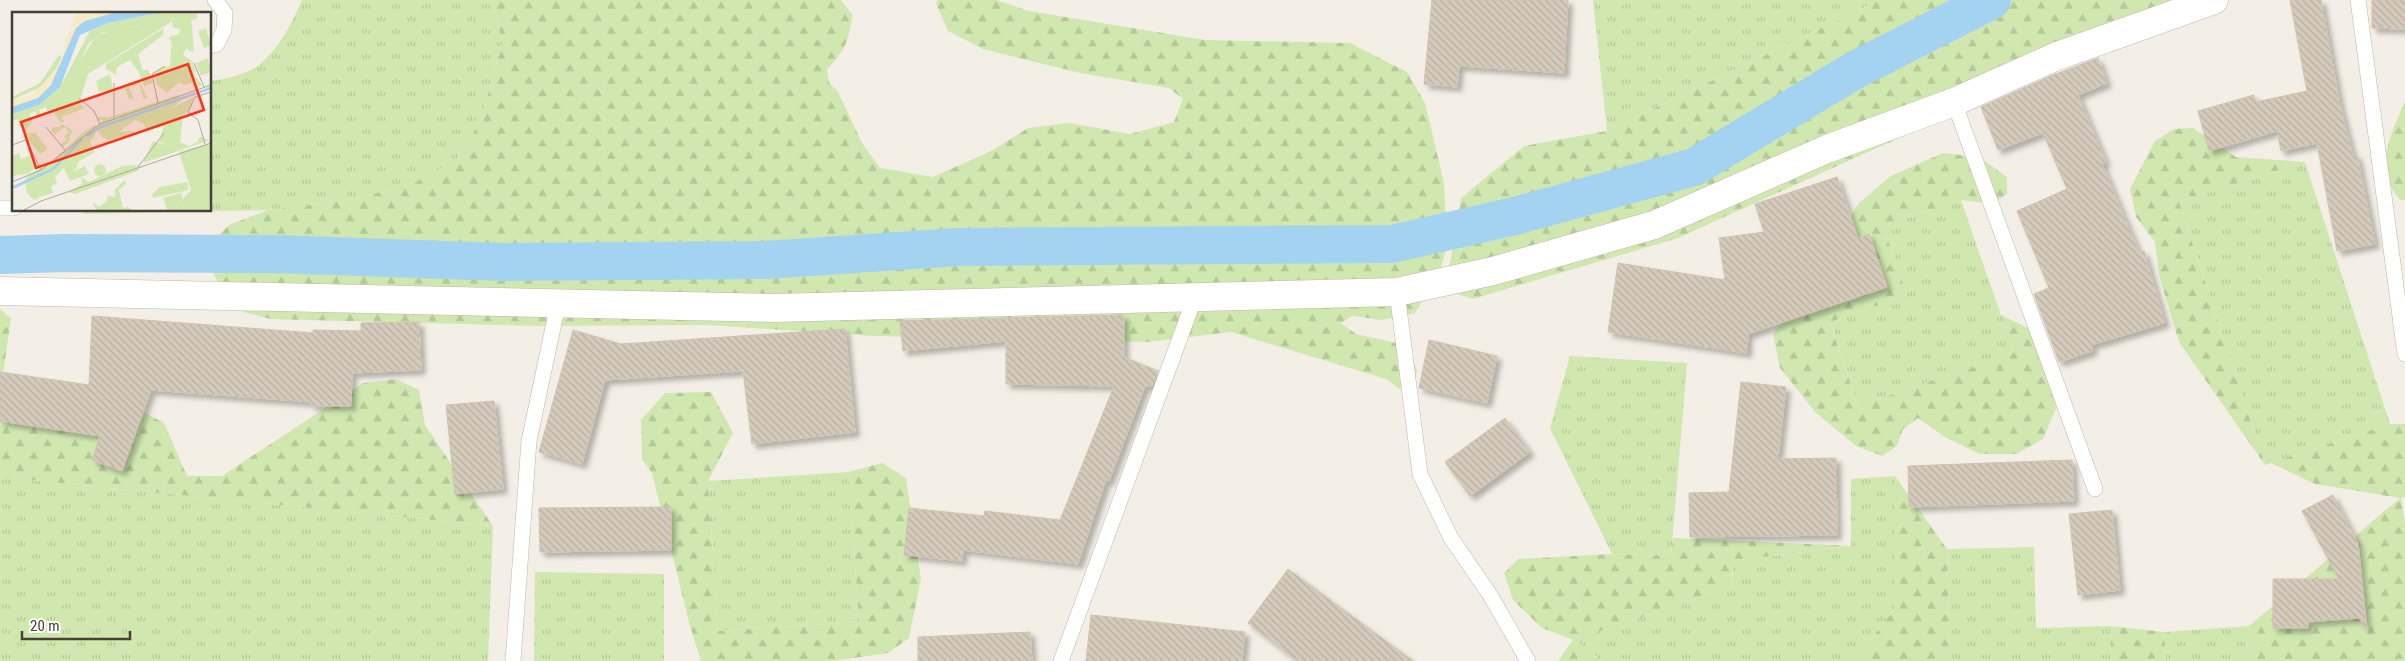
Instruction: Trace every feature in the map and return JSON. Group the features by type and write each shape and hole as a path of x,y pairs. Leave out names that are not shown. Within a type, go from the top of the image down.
{"street":[{"path":"0,291 773,308 1398,292 1493,271 1654,225 1827,149 1954,102 2057,56 2214,0"}],"lane":[{"path":"211,46 217,44 224,30 225,13 215,0"},
{"path":"2358,0 2405,354"},
{"path":"1954,102 2095,489"},
{"path":"1398,292 1420,474 1451,538 1490,595 1528,661"},
{"path":"1061,661 1195,297"},
{"path":"513,661 529,440 558,304"}],"green space":[{"path":"302,0 493,0 502,43 481,120 456,160 415,183 351,200 268,210 83,214 85,211 211,211 211,81 228,78 255,68 273,51 289,26"},
{"path":"493,0 841,0 853,15 845,45 827,69 829,82 838,92 862,143 880,168 933,177 991,151 1028,128 1070,123 1130,134 1174,122 1183,99 1169,88 1080,73 983,49 948,31 936,3 938,0 996,0 1029,11 1205,40 1350,43 1407,72 1425,103 1444,183 1447,246 1440,272 1415,313 1382,320 1352,316 1341,323 1356,334 1409,346 1417,371 1415,382 1399,389 1386,379 1231,332 1148,342 875,336 707,325 541,326 270,319 233,309 213,273 215,239 229,225 268,210 351,200 414,183 456,160 481,120 502,43"},
{"path":"1593,0 1880,0 1607,131"},
{"path":"1880,0 2204,0 1678,238 1473,299 1457,294 1449,269 1461,198 1524,146 1607,131"},
{"path":"2405,101 2405,200 2400,200 2392,188 2387,175 2386,163 2390,139"},
{"path":"2193,128 2236,157 2305,162 2179,202 2265,465 2179,342 2159,275 2155,242 2136,217 2130,189 2155,141 2174,129"},
{"path":"1943,153 1979,157 2007,177 2007,194 1992,204 1961,200 1883,226 1907,295 1830,322 1858,406 2014,353 2001,315 2030,329 2047,368 2056,408 2043,439 2016,454 1980,454 1945,437 1918,418 1903,429 1897,446 1882,456 1856,446 1815,412 1780,368 1773,334 1859,203 1891,176"},
{"path":"2305,162 2390,424 2265,465 2179,202"},
{"path":"1961,200 2014,353 1858,406 1830,321 1907,295 1883,226"},
{"path":"0,309 11,318 1,388 140,410 164,423 187,476 222,476 363,383 396,379 419,390 425,425 493,526 0,477"},
{"path":"1570,356 1687,363 1671,556 1612,554 1550,428"},
{"path":"711,392 733,433 708,481 718,631 859,622 849,472 882,463 906,478 921,579 909,638 888,653 833,661 701,661 690,626 652,473 642,459 641,420 665,393"},
{"path":"2390,424 2405,424 2405,497 2401,498 2405,525 2405,661 2252,661 2249,626 2400,498 2315,484 2271,463"},
{"path":"849,472 859,622 718,631 708,481"},
{"path":"1895,476 1895,608 1854,661 1603,661 1573,640 1733,586 1732,561 1851,546 1851,479"},
{"path":"1895,476 1947,549 1950,661 1854,661 1895,608"},
{"path":"0,477 493,526 488,661 0,661"},
{"path":"1673,538 1851,546 1732,561 1733,586 1574,640 1603,661 1558,661 1573,640 1542,628 1513,600 1504,573 1518,559 1612,554 1671,556"},
{"path":"2034,547 2036,628 2110,626 2111,661 1950,661 1947,549"},
{"path":"535,572 664,574 664,661 534,661"},
{"path":"2110,626 2164,632 2166,661 2111,661"},
{"path":"2249,626 2252,661 2166,661 2164,632"}],"building":[{"path":"1432,0 1568,0 1564,73 1459,66 1457,87 1424,84"},
{"path":"2290,0 2321,0 2340,105 2353,156 2357,155 2375,244 2337,251 2317,143 2281,151 2277,131 2209,151 2198,111 2254,95 2256,102 2307,91"},
{"path":"2372,0 2405,0 2405,29 2372,28"},
{"path":"2098,58 2107,83 2078,95 2106,162 2102,164 2139,252 2144,251 2165,323 2091,345 2093,351 2059,362 2034,294 2049,288 2017,211 2067,189 2043,133 1998,150 1981,107 2053,75"},
{"path":"1837,177 1858,238 1869,234 1887,287 1748,334 1747,353 1608,332 1618,263 1725,280 1719,238 1764,232 1755,204"},
{"path":"1124,315 1124,357 1158,371 1152,386 1145,386 1109,481 1106,480 1078,564 963,550 962,561 904,555 909,508 984,516 985,511 1060,520 1114,386 1006,384 1006,341 903,351 900,321"},
{"path":"92,316 313,333 313,330 361,331 361,323 419,322 421,370 352,373 351,406 311,406 312,402 151,390 122,471 92,460 100,436 0,421 0,372 89,385"},
{"path":"845,329 855,432 752,444 743,371 605,380 582,464 539,452 573,330 621,344"},
{"path":"1429,340 1497,356 1487,403 1419,388"},
{"path":"1741,382 1786,387 1778,459 1836,458 1837,535 1690,537 1689,493 1729,492"},
{"path":"494,401 503,489 455,494 446,405"},
{"path":"1505,418 1530,452 1470,496 1445,462"},
{"path":"2072,460 2074,501 1909,507 1908,466"},
{"path":"2333,495 2358,543 2367,630 2359,618 2308,622 2308,628 2273,628 2273,579 2339,579 2302,511"},
{"path":"671,507 671,550 540,552 539,508"},
{"path":"2112,510 2120,590 2078,595 2069,514"},
{"path":"1288,569 1413,661 1298,661 1248,623"},
{"path":"1091,615 1245,632 1242,661 1086,661"},
{"path":"1030,632 1032,661 918,661 918,637"}],"waterway":[{"path":"0,255 64,253 273,254 504,262 766,260 958,247 1392,244 1515,216 1694,167 1855,70 1992,0"}]}
